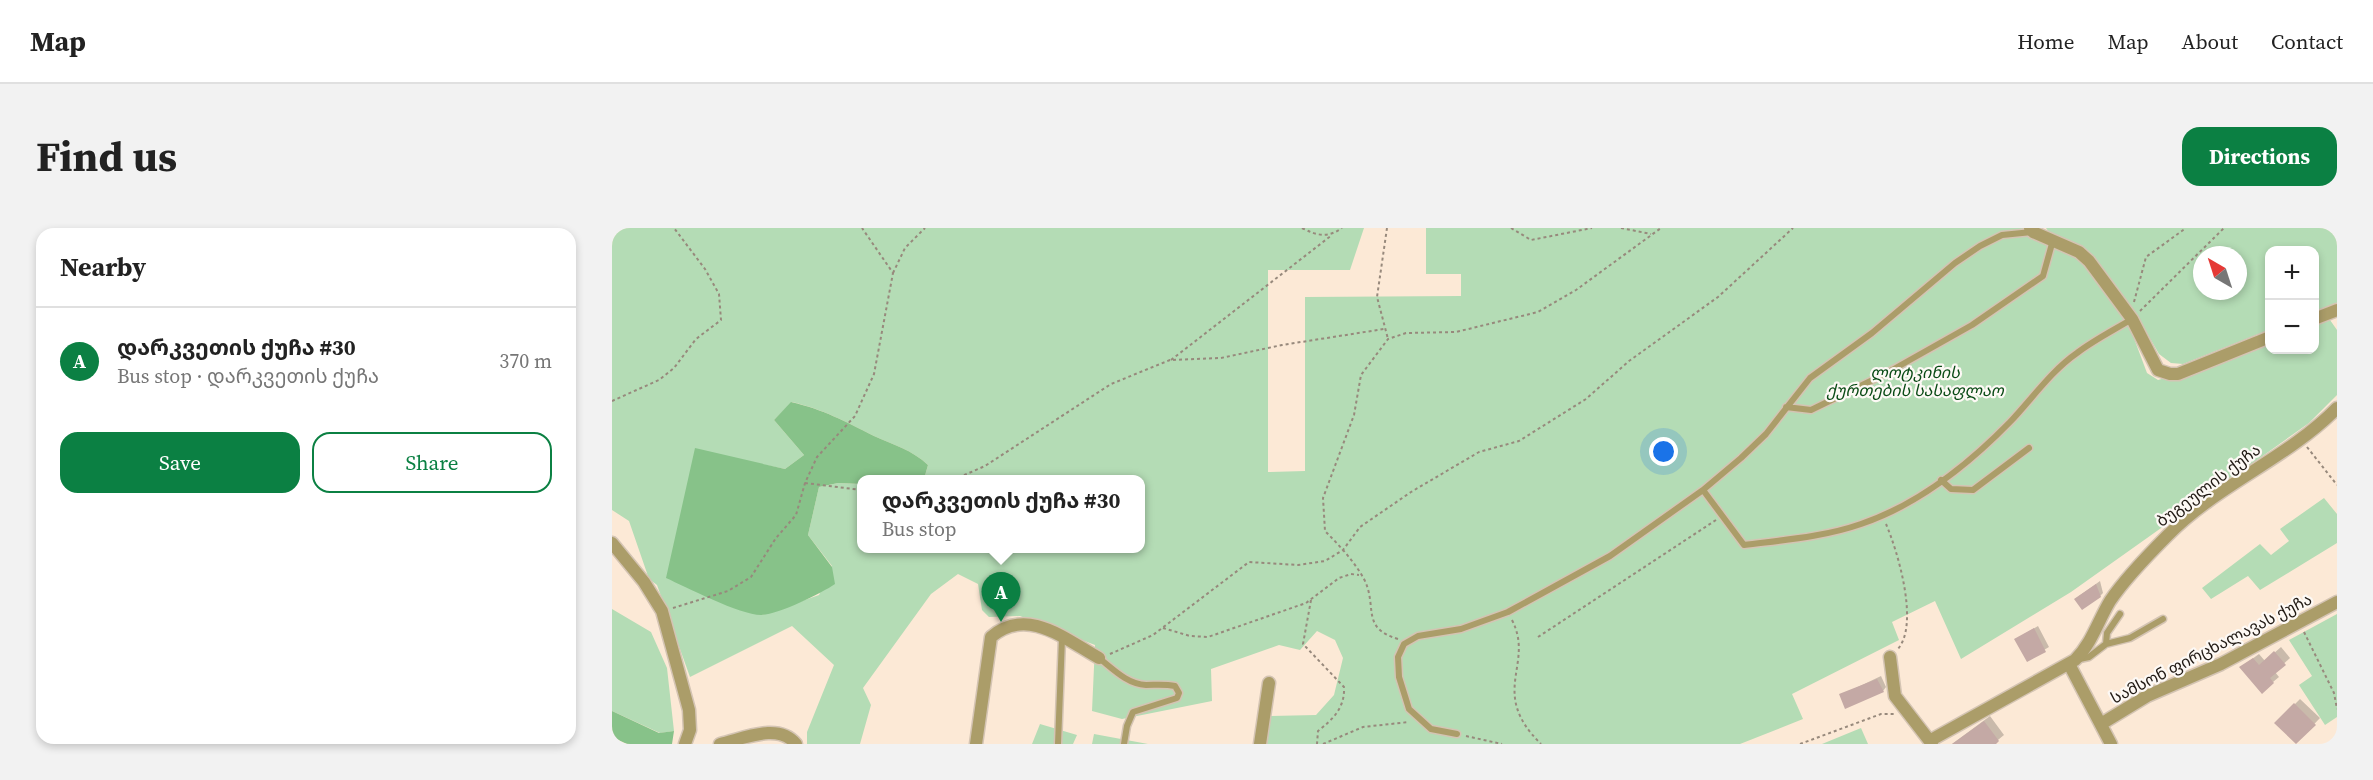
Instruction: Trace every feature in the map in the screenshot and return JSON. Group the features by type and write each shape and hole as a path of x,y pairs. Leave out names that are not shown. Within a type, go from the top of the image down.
{"street":[{"path":"2031,230 2079,252 2089,261 2132,319 2158,370 2178,374 2265,339"},
{"path":"2319,317 2337,310"},
{"name":"ბუგეულის ქუჩა","path":"2072,662 2087,648 2111,600 2169,534 2222,492 2320,426 2337,408"},
{"path":"612,543 644,582 662,611 689,710 690,730 685,744"},
{"name":"სამსონ ფირცხალავას ქუჩა","path":"2101,724 2147,696 2221,664 2300,624 2337,602"},
{"path":"976,744 991,637 1003,626 1036,624 1099,658"},
{"path":"1890,657 1895,696 1931,742 2072,662 2111,744"},
{"path":"1260,744 1269,683"},
{"path":"720,744 760,734 778,733 789,736 796,744"}],"lane":[{"path":"1457,734 1431,729 1418,720 1409,709 1399,677 1398,657 1404,644 1418,636 1461,629 1508,612 1610,556 1703,490 1766,435 1810,378 1872,333 1972,252 2002,236 2031,230"},
{"path":"1786,407 1811,410 1885,374 1972,325 2043,276 2053,240"},
{"path":"1703,490 1744,545 1803,538 1859,525 1908,503 1976,454 2076,353 2132,319"},
{"path":"1941,480 1951,489 1973,490 2029,448"},
{"path":"2106,644 2107,633 2120,614"},
{"path":"2072,662 2089,657 2106,644 2130,638 2163,619"},
{"path":"1058,744 1062,638"},
{"path":"1099,658 1122,677 1144,685 1164,683 1175,686 1179,693 1177,698 1133,712 1127,726 1124,744"}],"path":[{"path":"612,401 660,380 674,368 696,339 721,320 718,294 705,269 674,228"},
{"path":"862,228 893,273"},
{"path":"662,611 728,591 751,577 776,538 796,515 805,483 817,457 855,416 874,374 893,273 905,248 925,228"},
{"path":"1302,228 1316,235 1332,235"},
{"path":"964,475 985,466 1111,384 1170,360 1342,228"},
{"path":"1387,228 1377,297 1388,339"},
{"path":"1511,228 1531,240 1593,228"},
{"path":"1621,228 1653,234"},
{"path":"1410,640 1382,634 1372,619 1370,603 1361,575 1343,550 1324,531 1323,498 1354,415 1361,375 1388,339 1406,333 1456,332 1538,312 1576,290 1661,228"},
{"path":"1099,658 1153,635 1249,562 1298,565 1325,561 1343,550 1360,527 1411,492 1479,452 1519,441 1586,399 1629,361 1718,297 1793,228"},
{"path":"2132,319 2146,257 2186,228"},
{"path":"2132,319 2224,228"},
{"path":"1170,360 1221,358 1282,345 1384,329"},
{"path":"2300,439 2337,485"},
{"path":"805,483 857,490"},
{"path":"1883,515 1899,562 1908,630 1904,642 1890,657"},
{"path":"1538,638 1723,516"},
{"path":"1163,628 1190,636 1209,637 1311,599 1339,578 1351,574 1361,575"},
{"path":"1311,599 1303,644 1344,687 1345,698 1335,717 1318,731 1317,744"},
{"path":"1508,612 1520,636 1513,685 1515,709 1526,729 1541,744"},
{"path":"2300,624 2334,693 2337,709"},
{"path":"1800,744 1881,714 1909,715"},
{"path":"1323,744 1363,727 1418,720"},
{"path":"1457,734 1502,744"}],"green space":[{"name":"ლოტკინის ქურთების სასაფლაო","path":"612,228 1364,228 1350,270 1268,270 1268,472 1305,471 1305,297 1461,296 1461,274 1426,274 1426,228 2026,228 2076,257 2091,273 2126,317 2147,373 2158,380 2214,364 2265,345 2265,354 2319,354 2319,324 2330,320 2337,330 2337,395 2309,423 2071,592 1961,659 1935,601 1892,622 1899,640 1792,694 1803,719 1740,744 1266,744 1271,716 1316,715 1334,695 1343,658 1335,640 1317,631 1300,650 1279,645 1211,669 1212,701 1122,719 1092,711 1095,645 1020,616 989,617 982,610 978,584 958,574 931,594 863,688 871,705 860,744 807,744 807,732 834,665 792,626 690,677 657,585 649,579 629,521 612,510"},
{"path":"2046,228 2337,228 2337,304 2319,311 2319,246 2265,246 2265,332 2183,364 2171,363 2159,354 2140,321 2083,248 2051,235"},
{"path":"791,402 834,416 909,452 928,465 925,475 857,475 857,484 838,483 819,487 808,535 832,567 835,584 811,598 762,615 728,606 666,578 695,448 785,469 804,455 774,420"},
{"path":"2324,498 2337,514 2337,543 2260,590 2248,576 2211,599 2202,588 2260,544 2271,555 2289,541 2280,529"},
{"path":"612,609 651,632 667,668 674,731 660,733 612,711"},
{"path":"2337,614 2337,717 2325,725 2299,685 2312,676 2289,640"},
{"path":"612,711 659,733 674,731 672,744 627,744 612,737"},
{"path":"1040,724 1077,735 1073,744 1032,744"},
{"path":"1861,728 1868,744 1822,744"},
{"path":"1094,734 1148,744 1092,744"}],"building":[{"path":"2096,584 2101,597 2082,610 2074,599"},
{"path":"2034,628 2046,652 2027,662 2014,639"},
{"path":"2274,651 2286,665 2270,678 2274,683 2262,694 2239,667 2253,658 2259,665"},
{"path":"1877,679 1884,692 1845,709 1839,694"},
{"path":"2294,703 2316,725 2296,744 2274,723"},
{"path":"1984,721 1999,741 1996,744 1952,744"}],"place":[{"name":"დარკვეთის ქუჩა #30","path":"1001,622"}]}
